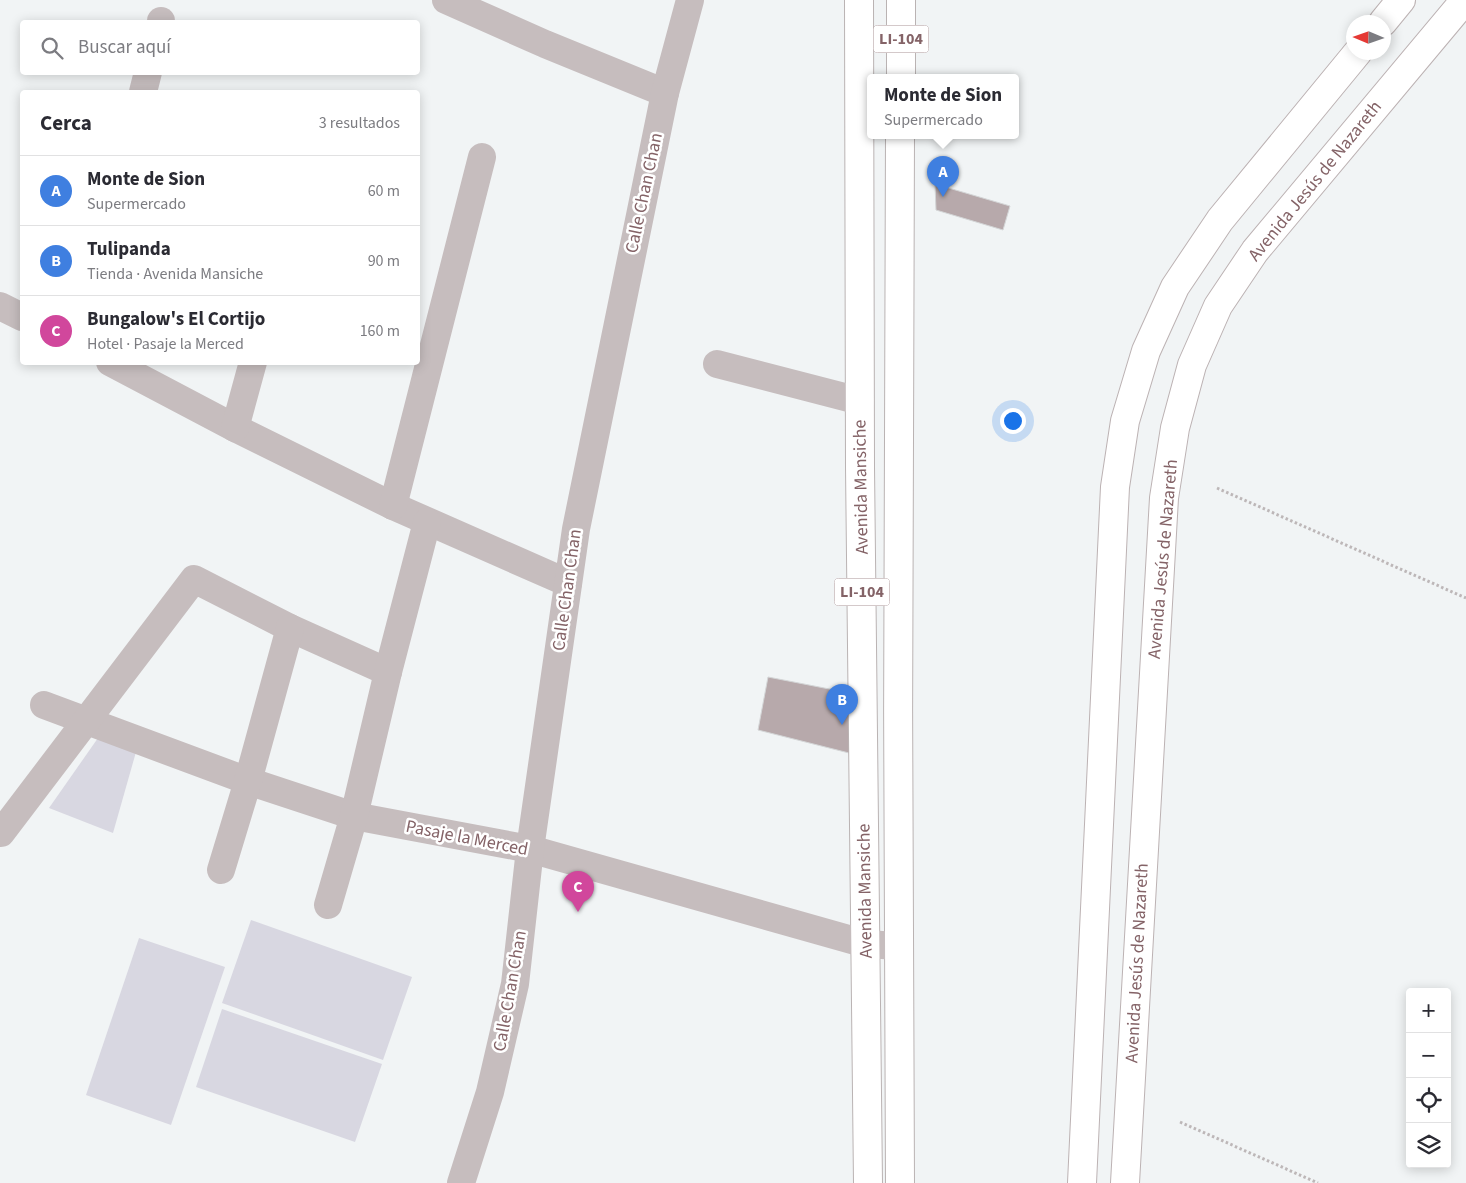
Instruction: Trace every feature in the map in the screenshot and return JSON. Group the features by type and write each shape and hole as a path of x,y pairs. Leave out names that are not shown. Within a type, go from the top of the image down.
{"main road":[{"name":"Avenida Mansiche","path":"859,0 865,92 860,467 868,1183"},
{"name":"LI-104","path":"901,0 901,74"},
{"path":"1388,15 1401,0"},
{"name":"Avenida Jesús de Nazareth","path":"1125,1183 1164,498 1175,428 1192,365 1218,306 1255,251 1465,0"},
{"path":"1082,1183 1115,487 1126,421 1146,351 1175,287 1220,220 1351,60"},
{"name":"Avenida Mansiche","path":"900,139 898,946 900,1183"},
{"path":"860,467 898,468"}],"street":[{"path":"446,0 545,44 665,92"},
{"name":"Calle Chan Chan","path":"461,1183 490,1092 515,984 530,849 578,519 665,92 690,0"},
{"path":"144,90 147,75"},
{"path":"393,506 482,157"},
{"path":"0,306 20,316"},
{"path":"717,364 860,401"},
{"path":"116,365 235,428 393,506 568,583"},
{"path":"235,428 252,365"},
{"path":"328,905 354,816 388,672 427,522"},
{"path":"1,833 194,579 290,628 388,672"},
{"path":"221,870 248,781 290,628"},
{"name":"Pasaje la Merced","path":"44,705 248,781 354,816 530,849 866,944 898,946"}],"path":[{"path":"1217,488 1466,598"},
{"path":"1180,1122 1318,1183"}],"shaded area":[{"path":"98,738 136,752 113,833 49,808"},
{"path":"251,920 412,977 383,1060 222,1003"},
{"path":"139,938 225,967 171,1125 86,1095"},
{"path":"222,1009 382,1064 355,1142 196,1087"}],"building":[{"path":"935,184 1010,206 1003,230 936,210"},
{"path":"768,677 855,694 853,754 758,730"}],"place":[{"name":"Monte de Sion","path":"943,197"},
{"name":"Tulipanda","path":"842,725"},
{"name":"Bungalow's El Cortijo","path":"578,912"}]}
